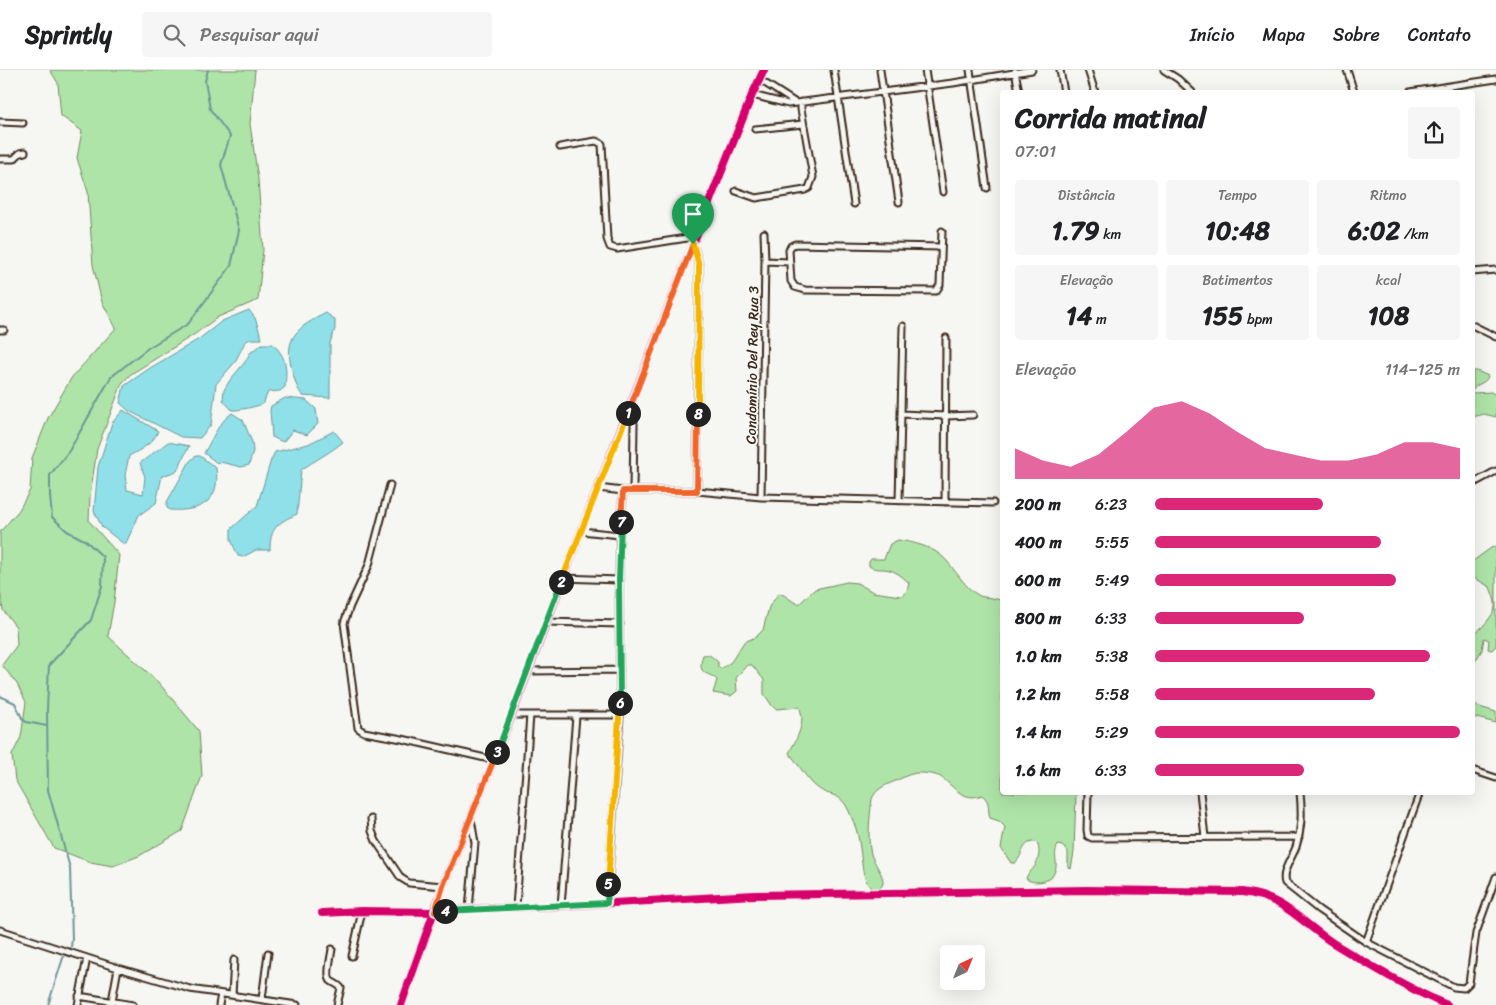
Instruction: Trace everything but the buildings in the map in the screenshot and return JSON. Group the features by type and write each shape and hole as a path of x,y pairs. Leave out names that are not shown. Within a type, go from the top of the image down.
{"street":[{"path":"400,1005 443,886 512,715 581,531 694,241 752,95 764,70"},
{"path":"834,70 854,204"},
{"path":"880,70 899,202"},
{"path":"925,70 943,192"},
{"path":"970,70 986,188"},
{"path":"752,95 788,104 972,80 1032,70"},
{"path":"1060,70 1064,90"},
{"path":"1088,70 1094,90"},
{"path":"1164,70 1190,90"},
{"path":"1347,70 1353,90"},
{"path":"1016,72 1019,90"},
{"path":"1423,90 1496,79"},
{"path":"760,80 799,102"},
{"path":"736,191 756,198 809,188 813,182 813,177 799,102"},
{"path":"0,122 23,123"},
{"path":"755,130 803,124"},
{"path":"560,147 596,141 602,144 607,239 610,247 617,248 687,238 694,241"},
{"path":"0,159 14,159 20,153 25,152"},
{"path":"941,247 795,244 790,248 791,281 795,287 800,289 933,292 940,285 942,231"},
{"name":"Condomínio Del Rey Rua 3","path":"761,497 766,262 764,233"},
{"path":"694,241 699,265 697,491"},
{"path":"766,262 789,262"},
{"path":"1475,272 1496,270"},
{"path":"899,501 904,326"},
{"path":"1475,326 1496,337"},
{"path":"946,338 946,502"},
{"path":"632,403 634,424 633,491"},
{"path":"901,414 973,415"},
{"path":"1475,482 1496,471"},
{"path":"390,485 369,565 344,623 358,728 364,732 494,760"},
{"path":"598,488 623,491 697,491 761,497 992,503"},
{"path":"607,903 620,715 619,580 623,491"},
{"path":"581,531 620,535"},
{"path":"563,578 619,580"},
{"path":"547,622 620,624"},
{"path":"529,671 620,670"},
{"path":"512,715 620,715"},
{"path":"516,907 530,716"},
{"path":"561,906 576,716"},
{"path":"1475,771 1496,778"},
{"path":"1088,795 1087,830 1090,837 1095,839 1299,837"},
{"path":"1200,795 1205,837"},
{"path":"1300,795 1302,825 1292,859 1284,875 1285,883 1319,910 1366,942 1454,987 1464,988 1470,983 1478,926 1496,877"},
{"path":"1366,942 1419,795"},
{"path":"371,819 372,831 376,841 401,878 409,883 443,886"},
{"path":"469,909 475,843 471,819"},
{"path":"322,913 362,911 435,912 754,895 1086,890 1249,892 1277,901 1333,943 1388,975 1447,1005"},
{"path":"352,956 362,911"},
{"path":"0,930 190,989 297,1005"},
{"path":"332,949 328,977 341,988 337,1005"},
{"path":"262,999 268,953"},
{"path":"78,1005 87,958"},
{"path":"232,995 234,960"},
{"path":"112,1001 118,968"},
{"path":"219,1005 221,994"},
{"path":"79,996 134,1005"}],"green space":[{"path":"50,70 255,70 250,124 258,179 263,250 258,300 218,317 195,334 131,374 122,383 97,449 90,496 89,521 119,555 108,636 158,682 199,731 202,776 182,831 139,856 113,866 90,862 54,848 15,780 12,755 21,737 26,702 17,684 2,665 17,645 16,627 3,610 0,591 0,532 19,510 30,490 32,458 48,418 72,377 116,328 102,302 93,265 88,192 77,158 82,131 61,116 58,83"},
{"path":"1475,371 1488,376 1485,381 1475,387"},
{"path":"1491,392 1496,395 1496,417 1484,414 1475,416 1475,393"},
{"path":"898,540 917,544 935,551 945,559 965,584 975,593 982,597 1000,600 1000,795 1076,795 1074,852 1071,869 1068,866 1068,851 1058,845 1056,850 1056,868 1051,878 1039,882 1032,882 1026,879 1038,860 1039,850 1036,842 1031,842 1025,846 1018,860 1015,863 1011,863 1001,848 1005,827 999,821 990,818 988,803 982,795 970,797 960,793 942,778 915,773 883,786 872,799 869,841 872,857 882,876 883,882 880,888 872,889 868,885 864,874 857,832 847,807 839,798 819,789 813,784 789,753 801,725 802,719 799,707 777,709 773,707 764,694 764,680 752,665 747,665 736,678 737,691 731,696 713,693 717,680 702,670 701,662 703,655 713,658 718,662 718,667 721,669 731,662 744,642 756,637 763,630 769,607 779,593 799,604 815,589 847,582 857,583 873,592 901,596 907,591 909,583 898,574 869,566 871,559 884,559 890,544"},
{"path":"1496,546 1496,646 1492,650 1488,649 1489,640 1484,638 1482,650 1475,662 1475,633 1490,618 1495,605 1490,587 1475,578 1475,560"},
{"path":"1475,706 1496,712 1496,723 1475,718"}],"water":[{"path":"249,310 255,318 262,339 250,339 245,342 235,362 216,384 211,425 200,438 181,437 129,411 120,403 124,386 199,339 222,321"},
{"path":"326,313 335,320 335,329 330,343 330,398 303,396 297,387 292,370 290,359 291,341 301,328"},
{"path":"262,344 273,344 281,354 286,369 285,387 280,391 268,392 263,404 232,410 223,400 224,390 250,353"},
{"path":"285,398 306,400 316,409 318,424 307,435 293,430 283,442 272,437 270,410 271,406"},
{"path":"123,410 158,431 150,443 129,456 125,475 127,490 143,494 145,477 140,463 168,442 189,446 177,471 162,476 156,503 139,515 125,545 102,527 94,511 98,467 112,423"},
{"path":"232,413 243,420 252,442 253,451 249,465 241,467 217,463 204,453 219,426"},
{"path":"334,431 343,442 301,470 297,514 284,520 273,531 270,550 256,550 243,557 238,556 231,540 231,529 257,506 275,452 308,444"},
{"path":"196,456 200,456 216,468 217,480 212,497 199,507 170,510 167,508 167,502 190,461"}],"waterway":[{"path":"48,1005 63,958 71,947 72,939 70,868 48,790 47,709 49,665 91,620 102,586 103,557 86,541 67,531 52,517 50,475 69,451 111,377 148,348 188,324 231,266 239,230 221,165 230,136 210,109 205,81 208,70"},
{"path":"0,696 15,703 26,722 47,726"}],"cycle path":[{"path":"401,1005 443,886 512,715 581,531 703,218 752,95 764,70"},
{"path":"322,913 362,911 435,912 754,895 1086,890 1242,892 1270,899 1281,905 1333,943 1404,984 1447,1005"}],"route":[{"path":"693,244 699,265 697,491 623,491 619,580 620,715 607,903 435,912 443,886 512,715 581,531 693,244"}]}
